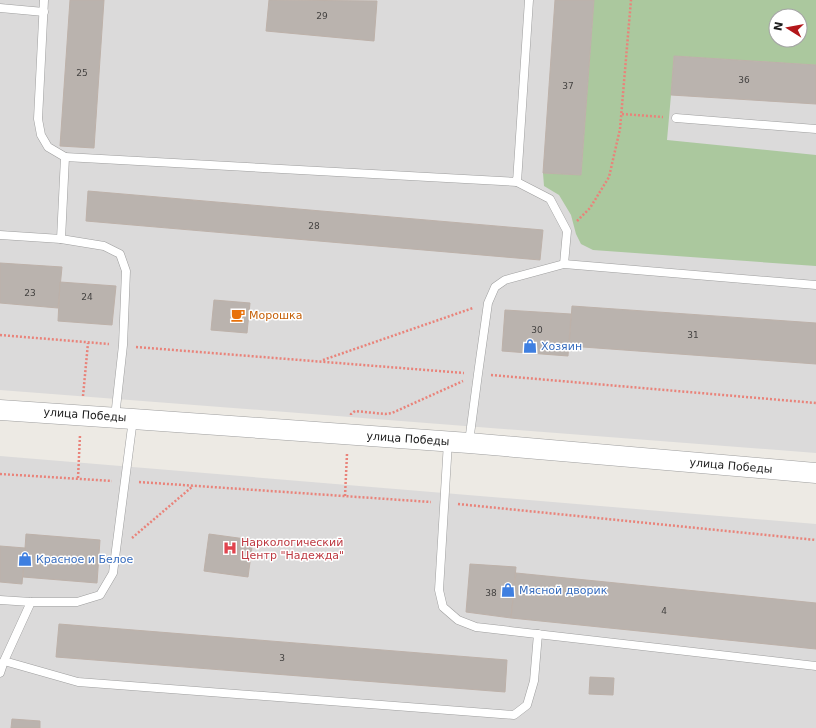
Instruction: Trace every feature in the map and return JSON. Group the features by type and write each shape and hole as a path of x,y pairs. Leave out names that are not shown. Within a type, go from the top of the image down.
{"street":[{"name":"улица Победы","path":"0,410 469,443 816,473"}],"lane":[{"path":"44,0 38,119 41,135 48,147 65,157 517,182 550,199 567,231 564,264"},
{"path":"517,182 529,0"},
{"path":"0,8 44,12"},
{"path":"676,118 816,129"},
{"path":"60,239 65,157"},
{"path":"0,235 60,239 104,246 120,254 126,271 123,346 124,482 113,573 100,595 77,602 0,600"},
{"path":"469,443 488,303 496,287 505,280 564,264 816,284"},
{"path":"448,442 439,590 443,607 458,620 476,627 816,666"},
{"path":"0,673 4,661 32,602"},
{"path":"4,661 78,682 514,715 527,705 534,681 538,634"}],"path":[{"path":"567,231 590,208 609,177 622,114 631,0"},
{"path":"622,114 676,118"},
{"path":"320,361 488,303"},
{"path":"0,335 816,403"},
{"path":"0,474 444,503 816,540"},
{"path":"115,553 193,486"}],"shaded area":[{"path":"0,0 816,0 816,453 0,390"},
{"path":"0,456 816,524 816,728 0,728"}],"green space":[{"path":"594,0 816,0 816,65 674,56 667,140 816,155 816,266 593,250 581,244 576,234 571,215 559,195 544,186 543,173 581,175"}],"building":[{"path":"70,0 104,0 94,148 60,146"},
{"path":"269,0 377,1 374,41 266,31"},
{"path":"555,0 594,0 581,175 543,173"},
{"path":"674,56 816,65 816,104 671,95"},
{"path":"88,191 543,230 540,260 86,221"},
{"path":"0,263 62,267 58,308 0,303"},
{"path":"60,282 116,286 112,325 58,321"},
{"path":"214,300 250,303 247,333 211,330"},
{"path":"572,306 816,323 816,364 569,346"},
{"path":"505,310 571,314 568,356 502,351"},
{"path":"26,534 100,540 97,583 23,577"},
{"path":"209,534 253,540 248,577 204,571"},
{"path":"0,546 25,548 22,584 0,582"},
{"path":"470,564 516,567 511,618 466,612"},
{"path":"516,573 816,603 816,649 511,618"},
{"path":"59,624 507,660 505,692 56,657"},
{"path":"590,677 614,678 613,695 589,694"},
{"path":"12,719 40,721 40,728 11,728"}],"place":[{"name":"Морошка","path":"238,315"},
{"name":"Хозяин","path":"530,346"},
{"name":"Наркологический Центр \"Надежда\"","path":"230,548"},
{"name":"Красное и Белое","path":"25,559"},
{"name":"Мясной дворик","path":"508,590"}]}
